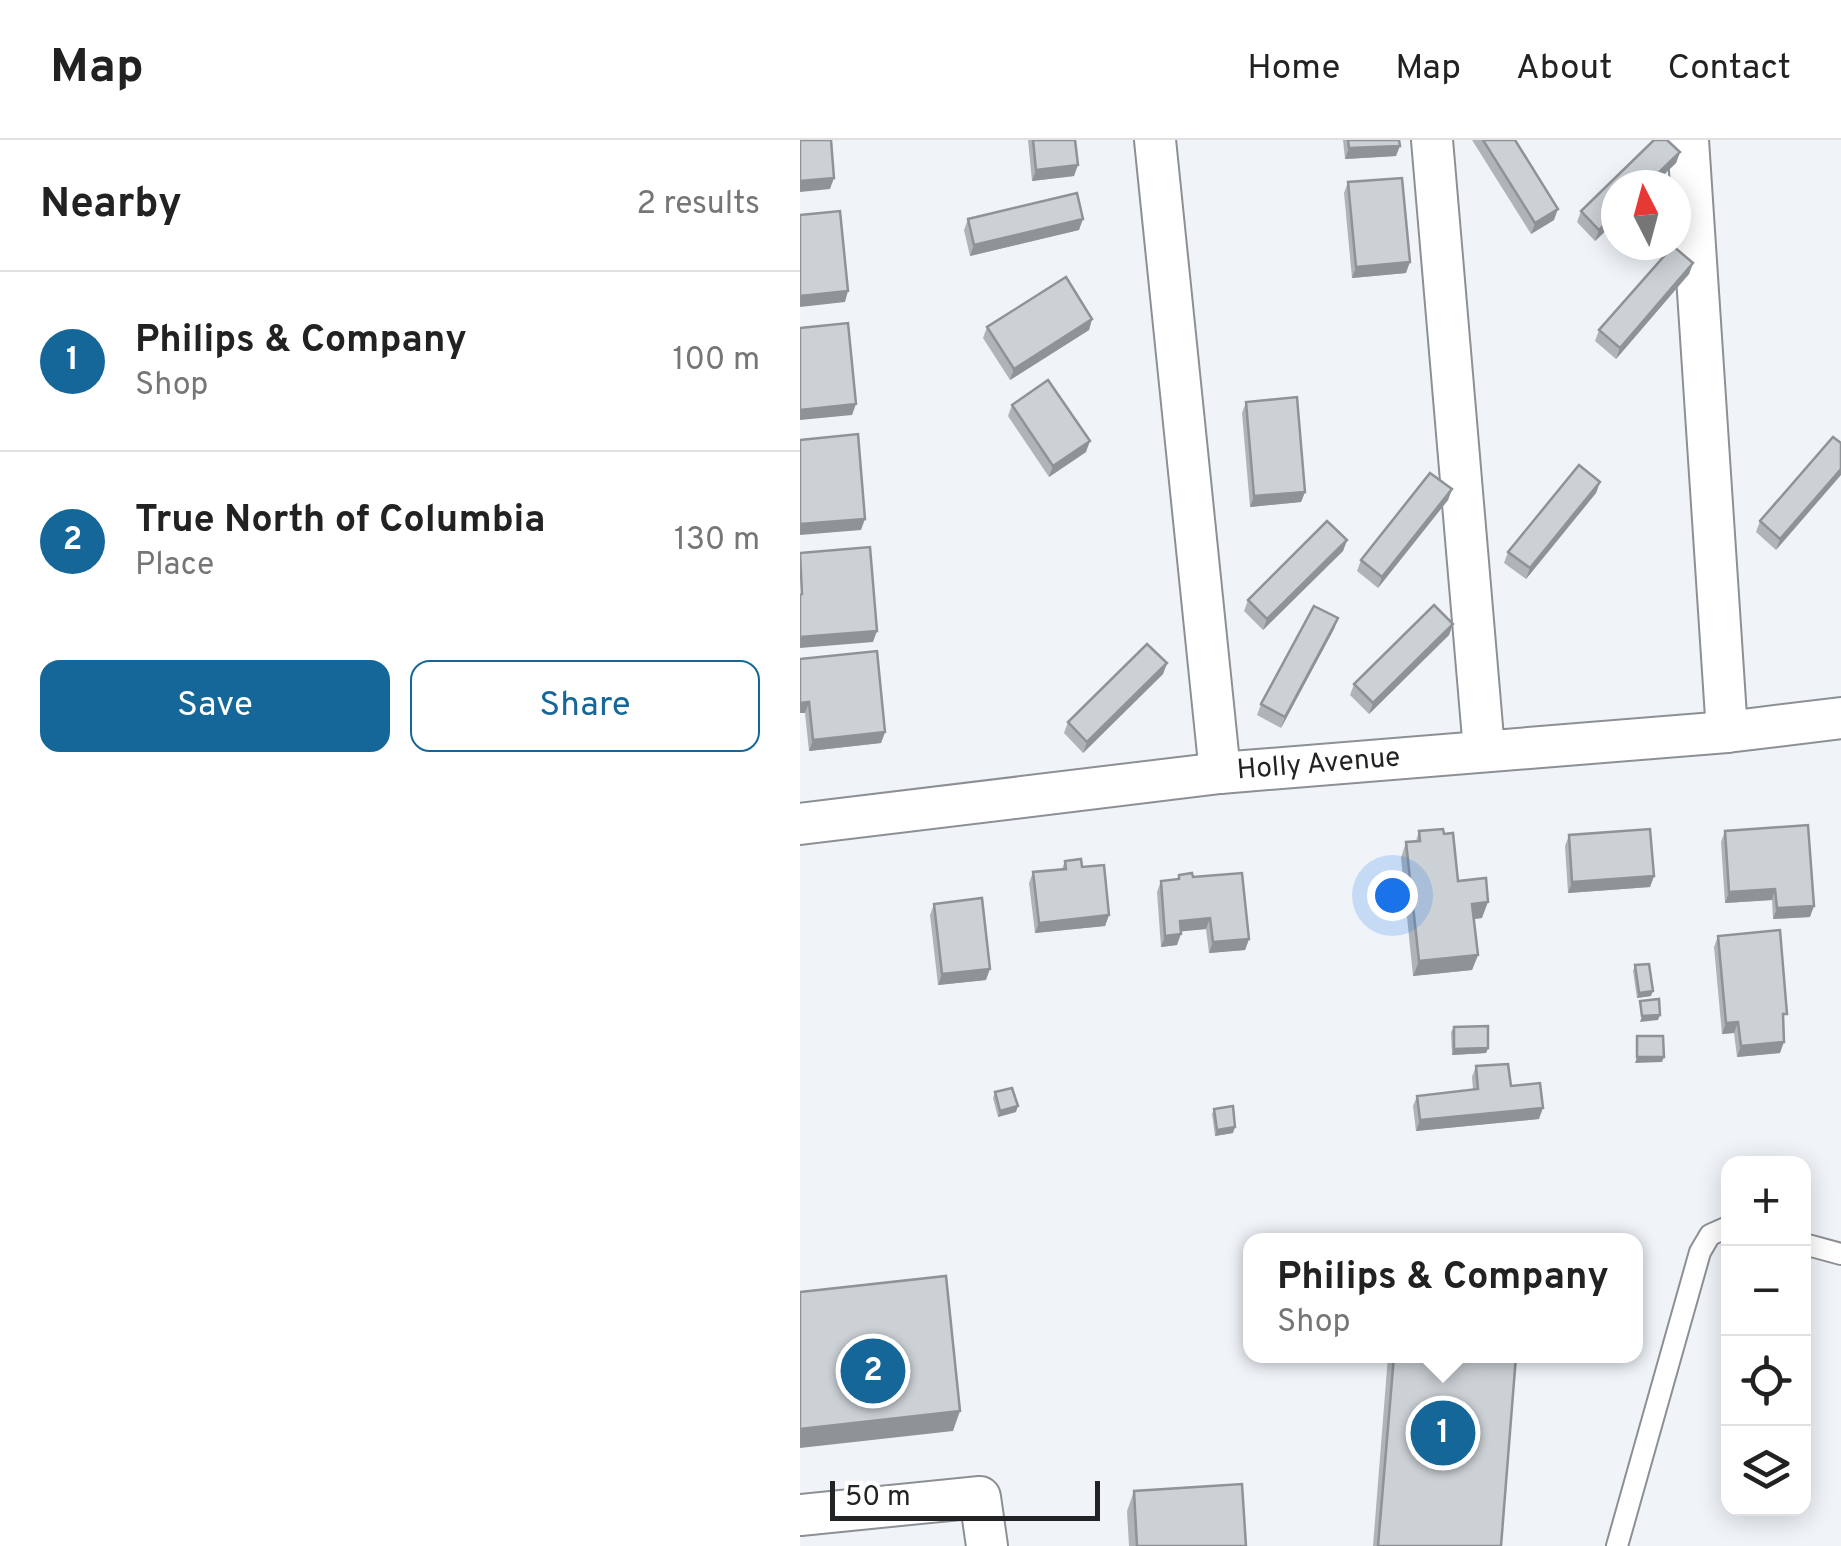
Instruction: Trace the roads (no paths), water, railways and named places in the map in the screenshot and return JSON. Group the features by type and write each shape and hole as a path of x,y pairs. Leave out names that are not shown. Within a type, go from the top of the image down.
{"street":[{"path":"1155,140 1220,772"},
{"path":"1432,140 1484,750"},
{"path":"1688,140 1727,732"},
{"name":"Holly Avenue","path":"800,824 1220,772 1727,732 1841,718"},
{"path":"800,1515 980,1497 987,1546"}],"lane":[{"path":"1617,1546 1700,1252 1710,1236 1721,1231"},
{"path":"1811,1246 1841,1254"}],"place":[{"name":"True North of Columbia","path":"873,1371"},
{"name":"Philips & Company","path":"1443,1433"}]}
